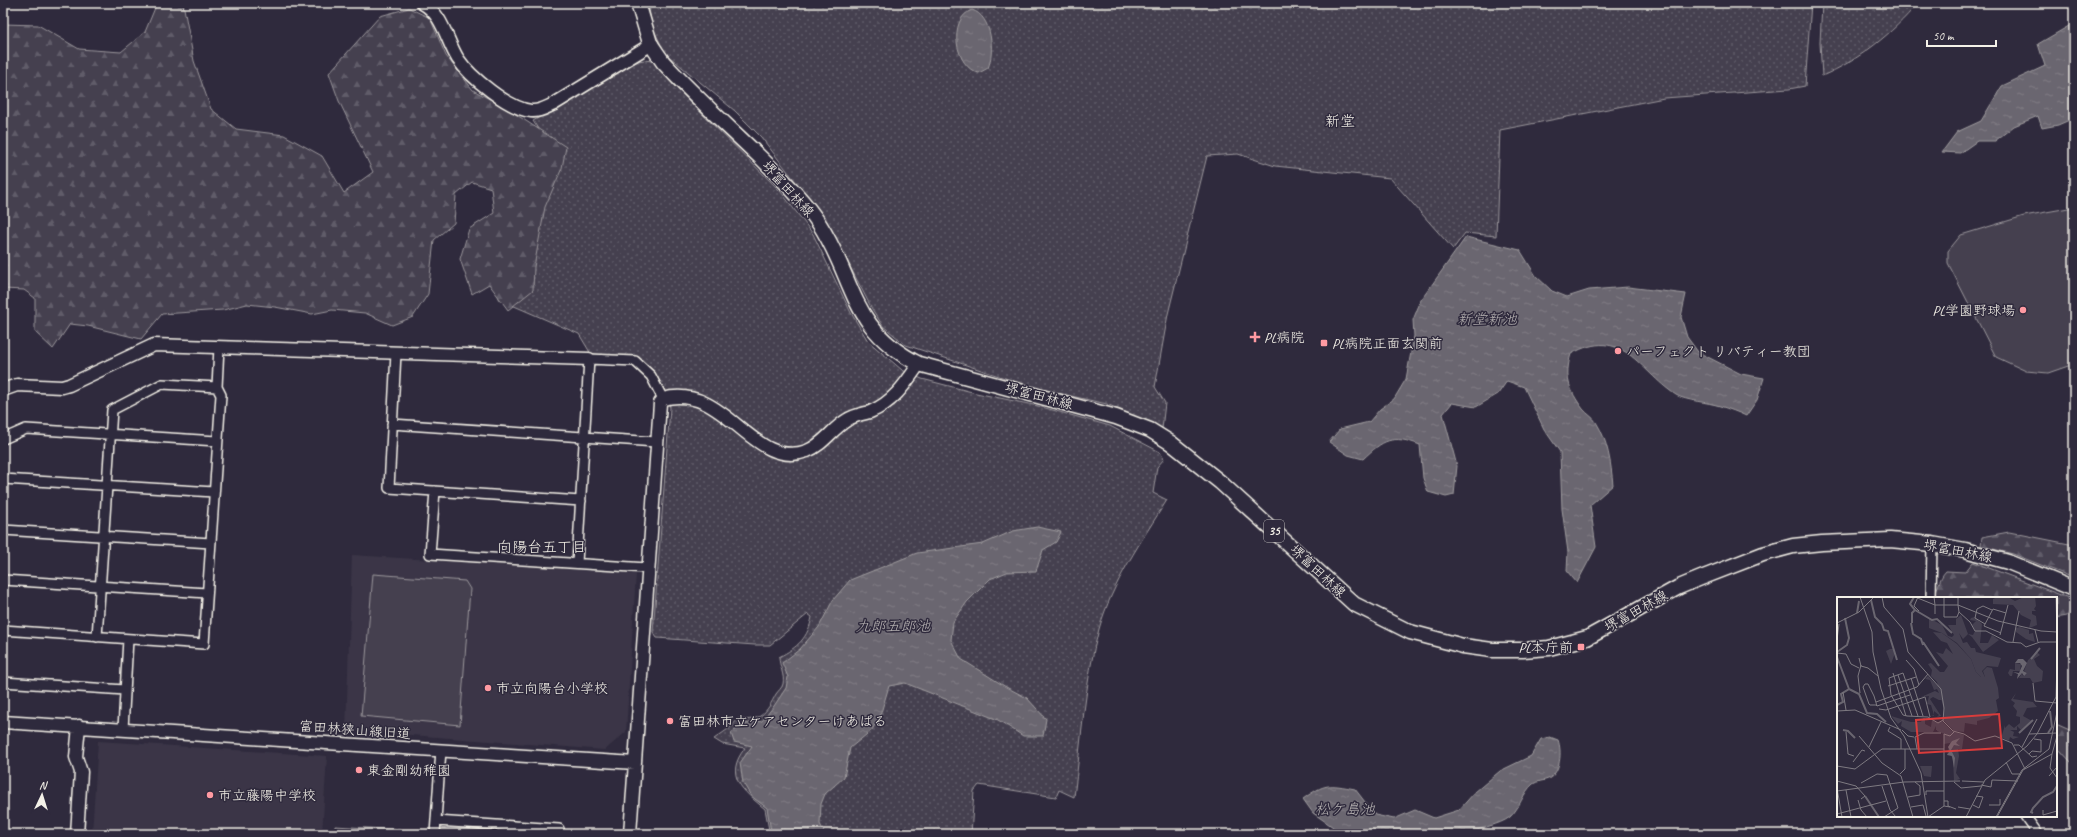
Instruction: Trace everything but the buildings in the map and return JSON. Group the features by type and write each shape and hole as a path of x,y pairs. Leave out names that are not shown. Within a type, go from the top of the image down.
{"main road":[{"name":"堺富田林線","path":"638,3 645,29 663,62 798,196 820,226 855,301 868,322 889,345 919,364 1116,417 1150,430 1201,466 1234,494 1354,604 1410,632 1463,646 1492,650 1549,648 1587,638 1679,587 1763,554 1793,546 1853,540 1890,540 1932,544 1965,550 2008,562 2074,589"}],"street":[{"path":"422,3 428,6 436,14 457,58 477,80 506,100 532,112 542,110 554,104 652,44"},
{"path":"3,390 17,385 69,386 154,346 635,361 651,376 663,399"},
{"path":"3,630 204,644 221,395 217,387 219,347"},
{"path":"396,353 389,488 581,501"},
{"path":"577,564 589,359"},
{"path":"663,399 679,396 702,401 714,407 764,446 787,454 797,454 814,448 847,419 870,412 888,402 907,382 919,364"},
{"path":"97,637 112,410 162,384 217,387"},
{"path":"630,834 658,410 663,399"},
{"path":"392,424 656,442"},
{"path":"3,439 26,429 217,441"},
{"path":"3,478 214,492"},
{"path":"435,491 430,554 647,568"},
{"path":"3,530 210,543"},
{"path":"1931,597 1932,544"},
{"path":"3,580 207,593"},
{"path":"123,729 128,639"},
{"path":"3,682 125,690"},
{"name":"富田林狭山線旧道","path":"3,722 635,763"},
{"path":"77,834 81,772 76,757 79,726"},
{"path":"435,834 441,750"},
{"path":"2026,817 2038,834"},
{"path":"436,821 559,829 559,834"}],"shaded area":[{"name":"市立向陽台小学校","path":"352,555 636,573 626,732 605,750 346,730"},
{"name":"市立藤陽中学校","path":"98,741 327,756 322,834 92,834"}],"green space":[{"path":"157,3 183,3 194,61 211,109 236,129 284,135 322,156 344,193 373,172 339,101 329,73 380,16 409,8 430,18 446,56 473,90 506,108 566,147 562,168 545,207 534,267 533,290 508,310 489,284 472,294 460,259 469,229 494,213 491,188 472,182 456,195 454,223 434,240 428,294 413,317 392,325 365,313 332,310 312,314 275,307 247,304 223,310 162,314 141,339 88,326 70,324 53,349 35,332 35,298 24,290 3,289 3,24 38,25 79,49 121,52 145,32"},
{"path":"648,3 1811,3 1805,86 1789,89 1664,98 1500,130 1496,236 1465,233 1453,249 1390,178 1275,166 1238,154 1207,156 1168,314 1155,387 1165,403 1162,429 1107,404 1035,388 906,345 883,326 872,309 827,222 761,137 735,111 665,53 652,26"},
{"path":"1822,3 1918,3 1886,36 1862,54 1836,70 1822,76 1820,43"},
{"path":"638,61 653,61 674,86 781,192 813,234 851,313 868,341 902,370 922,379 976,393 1038,406 1110,426 1160,452 1164,459 1157,467 1153,493 1167,500 1128,562 1112,595 1099,629 1090,669 1074,797 1059,790 1056,797 979,785 974,791 971,834 766,834 769,830 765,809 743,789 738,782 736,775 736,767 739,758 745,748 722,744 714,739 731,727 738,719 752,719 762,715 766,711 783,684 779,657 801,641 808,631 812,617 808,614 770,645 657,638 653,632 670,408 662,385 638,357 591,354 579,334 498,299 508,262 551,149 533,121 614,74"},
{"name":"PL学園野球場","path":"2074,207 2074,364 2048,373 2026,371 1996,357 1948,263 1948,251 1961,235 2024,216"},
{"path":"2009,532 2074,545 2074,578 2013,554 1981,546 1982,537"},
{"path":"1973,562 2066,597 2074,604 2067,616 2057,618 2057,597 1932,597 1936,592 1943,574 1946,571 1965,572"},
{"path":"373,574 465,581 470,589 460,725 361,716"},
{"path":"2057,724 2074,732 2074,765 2057,747"},
{"path":"335,826 432,832 431,834 335,834"}],"water":[{"path":"972,10 984,19 988,27 991,44 988,68 979,73 971,69 964,62 957,43 959,23 964,15"},
{"path":"2074,23 2074,118 2058,125 2042,128 2038,116 2014,126 1995,141 1977,141 1960,153 1942,152 1957,132 1981,121 2002,86 2045,66 2038,44"},
{"name":"新堂新池","path":"1466,237 1520,250 1536,276 1552,291 1567,297 1589,290 1628,287 1686,294 1681,317 1687,337 1698,352 1741,374 1764,378 1757,400 1746,416 1720,406 1685,399 1676,395 1629,354 1617,348 1604,345 1589,346 1571,354 1568,370 1569,383 1578,402 1595,420 1600,429 1610,460 1613,485 1590,505 1596,547 1577,583 1567,571 1568,552 1562,509 1560,452 1544,429 1524,387 1507,381 1498,394 1476,407 1452,403 1443,414 1457,466 1454,495 1446,497 1428,492 1423,478 1420,445 1402,440 1388,441 1376,447 1363,459 1348,455 1329,442 1340,429 1369,422 1380,409 1394,399 1406,379 1414,336 1413,320 1421,300"},
{"name":"九郎五郎池","path":"1037,527 1061,532 1056,542 1043,550 1036,571 1007,572 990,579 967,602 953,622 951,640 961,659 1006,687 1027,698 1046,719 1043,736 1023,736 998,720 905,683 889,686 880,716 872,730 850,748 844,777 825,794 821,804 820,824 825,834 769,834 771,831 767,808 751,796 743,783 740,763 752,746 734,742 731,733 744,724 762,721 774,706 786,688 788,677 782,663 800,649 819,627 833,600 850,580 917,553 983,544 1013,531"},
{"name":"松ケ島池","path":"1550,737 1558,740 1560,750 1556,772 1548,779 1533,784 1510,817 1470,834 1337,834 1333,827 1313,813 1303,799 1322,787 1339,786 1355,789 1375,815 1394,819 1415,810 1434,818 1459,810 1475,792 1500,771 1531,756 1541,739"}],"place":[{"name":"PL学園野球場","path":"2023,310"},
{"name":"PL病院","path":"1255,337"},
{"name":"PL病院正面玄関前","path":"1324,343"},
{"name":"パーフェクト リバティー教団","path":"1618,351"},
{"name":"PL本庁前","path":"1581,647"},
{"name":"市立向陽台小学校","path":"488,688"},
{"name":"富田林市立ケアセンターけあぱる","path":"670,721"},
{"name":"東金剛幼稚園","path":"359,770"},
{"name":"市立藤陽中学校","path":"210,795"}],"district":[{"name":"新堂","path":"1340,121"},
{"name":"向陽台五丁目","path":"542,547"}]}
